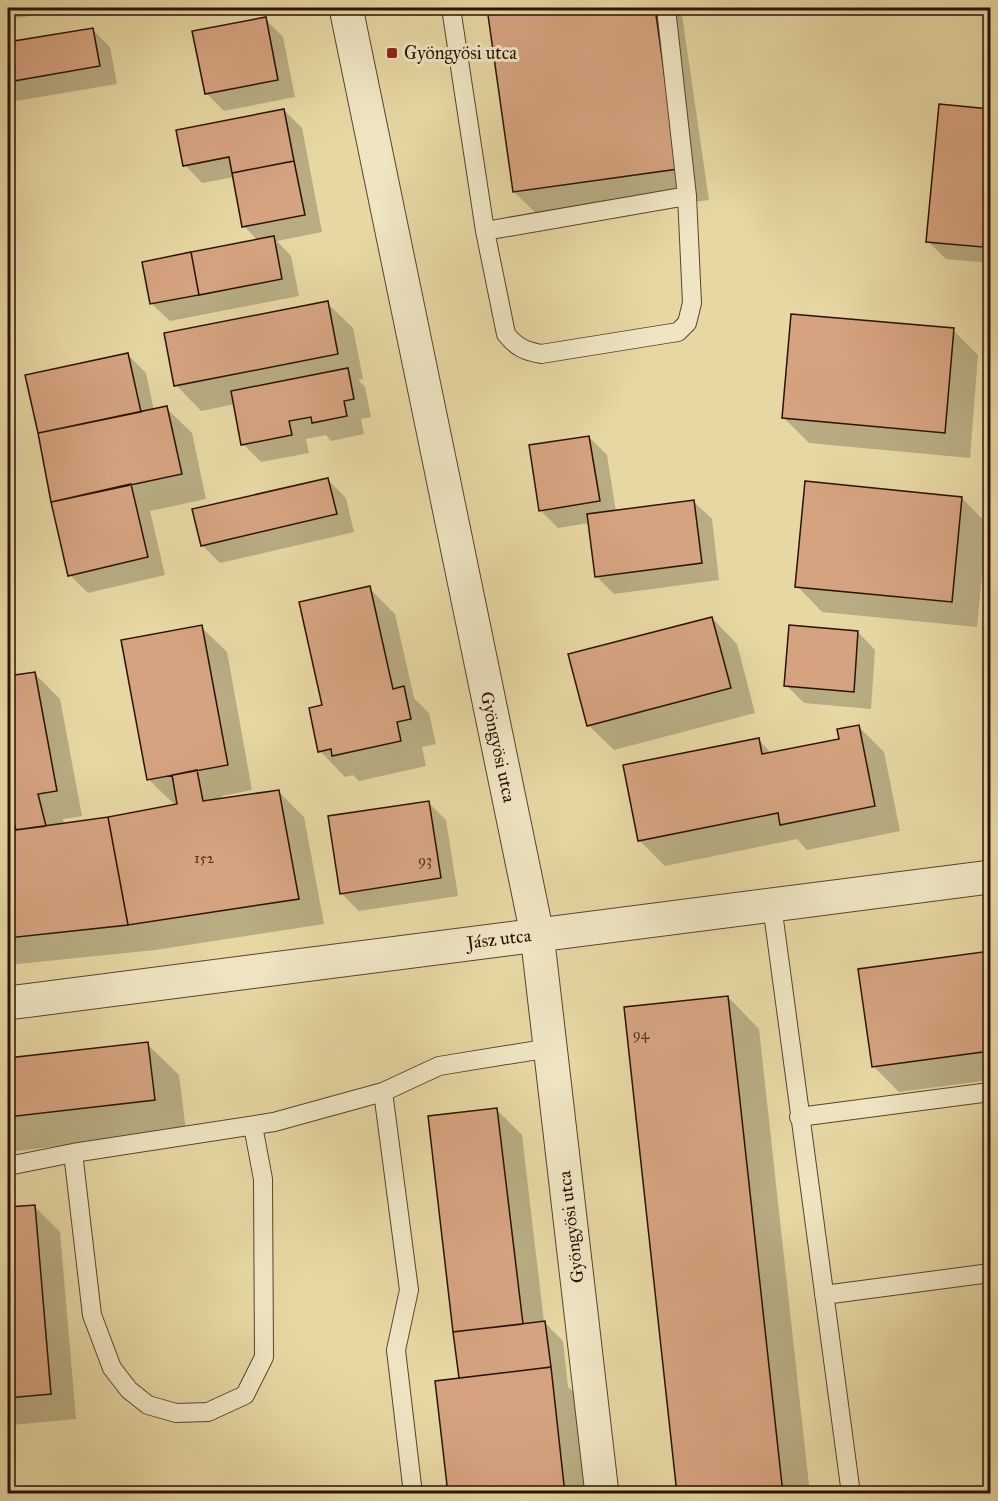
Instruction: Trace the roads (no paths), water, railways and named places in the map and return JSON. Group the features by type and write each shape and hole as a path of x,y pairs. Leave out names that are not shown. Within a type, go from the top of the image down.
{"street":[{"name":"Gyöngyösi utca","path":"346,8 537,934 602,1494"},
{"name":"Jász utca","path":"8,1003 772,905 990,871"}],"lane":[{"path":"451,8 485,231 506,334 524,351 541,354 678,332 687,323 692,303 687,196 666,8"},
{"path":"485,231 687,196"},
{"path":"772,905 851,1494"},
{"path":"8,1166 73,1153 274,1122 383,1092 439,1066 550,1048"},
{"path":"383,1092 409,1290 396,1350 413,1494"},
{"path":"799,1117 990,1092"},
{"path":"73,1153 92,1315 112,1368 129,1390 148,1405 176,1413 208,1412 244,1395 264,1357 263,1179 253,1126"},
{"path":"824,1295 990,1273"}],"place":[{"name":"Gyöngyösi utca","path":"392,53"}]}
